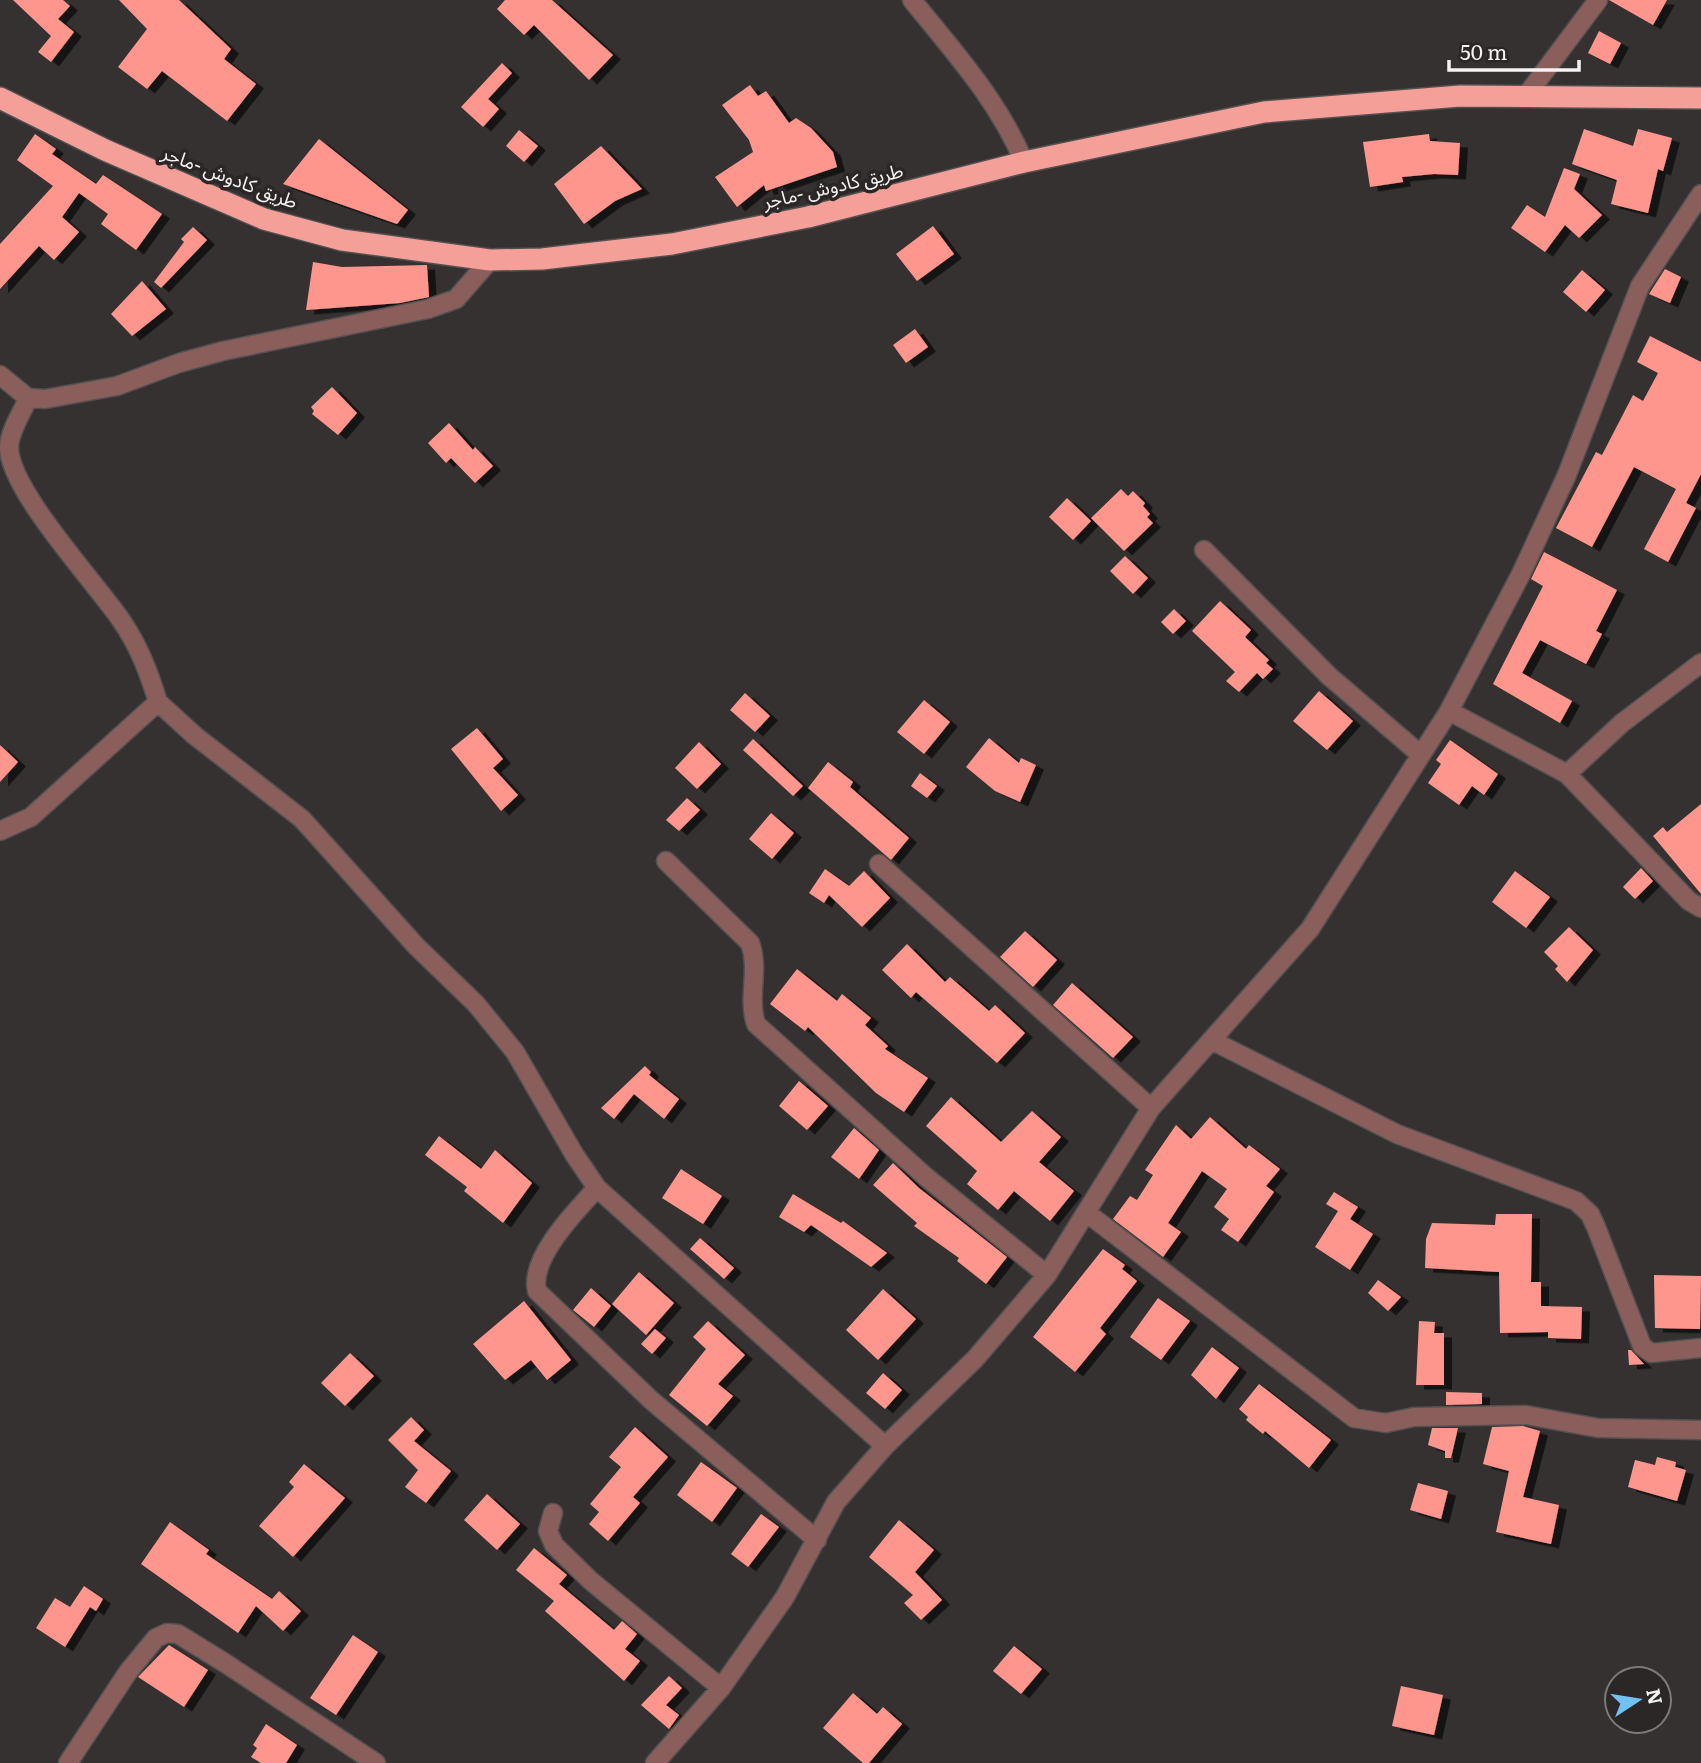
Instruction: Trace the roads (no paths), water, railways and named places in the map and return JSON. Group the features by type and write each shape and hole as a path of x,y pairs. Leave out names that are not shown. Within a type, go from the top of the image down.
{"highway":[{"name":"طريق كادوش -ماجر","path":"0,98 201,195 264,219 342,240 490,260 542,259 672,244 808,217 1024,162 1264,113 1460,96 1701,98"}],"street":[{"path":"912,0 984,89 1010,130 1024,162"},
{"path":"1526,96 1598,0"},
{"path":"655,1763 721,1688 785,1597 836,1502 885,1446 975,1359 1047,1275 1151,1108 1310,929 1449,711 1520,576 1566,477 1640,286 1701,194"},
{"path":"0,375 28,398 45,399 117,386 179,363 223,351 428,309 456,299 490,260"},
{"path":"28,398 9,445 13,468 73,557 122,621 145,662 158,702 194,735 302,819 416,946 477,1004 515,1052 574,1154 597,1188 885,1446"},
{"path":"1204,550 1329,676 1421,755"},
{"path":"1567,774 1622,723 1701,663"},
{"path":"0,831 31,817 158,702"},
{"path":"1449,711 1567,774 1680,892 1701,908"},
{"path":"666,862 750,943 755,956 755,974 750,1008 756,1024 926,1177 1047,1275"},
{"path":"879,864 1151,1108"},
{"path":"1211,1040 1397,1135 1576,1201 1590,1214 1642,1346 1651,1353 1701,1348"},
{"path":"597,1188 560,1229 534,1281 537,1291 651,1400 817,1540"},
{"path":"1087,1213 1354,1418 1386,1423 1413,1417 1526,1415 1598,1428 1701,1430"},
{"path":"554,1513 548,1531 554,1545 592,1581 721,1688"},
{"path":"68,1763 128,1672 156,1638 167,1633 178,1634 201,1648 376,1763"}]}
